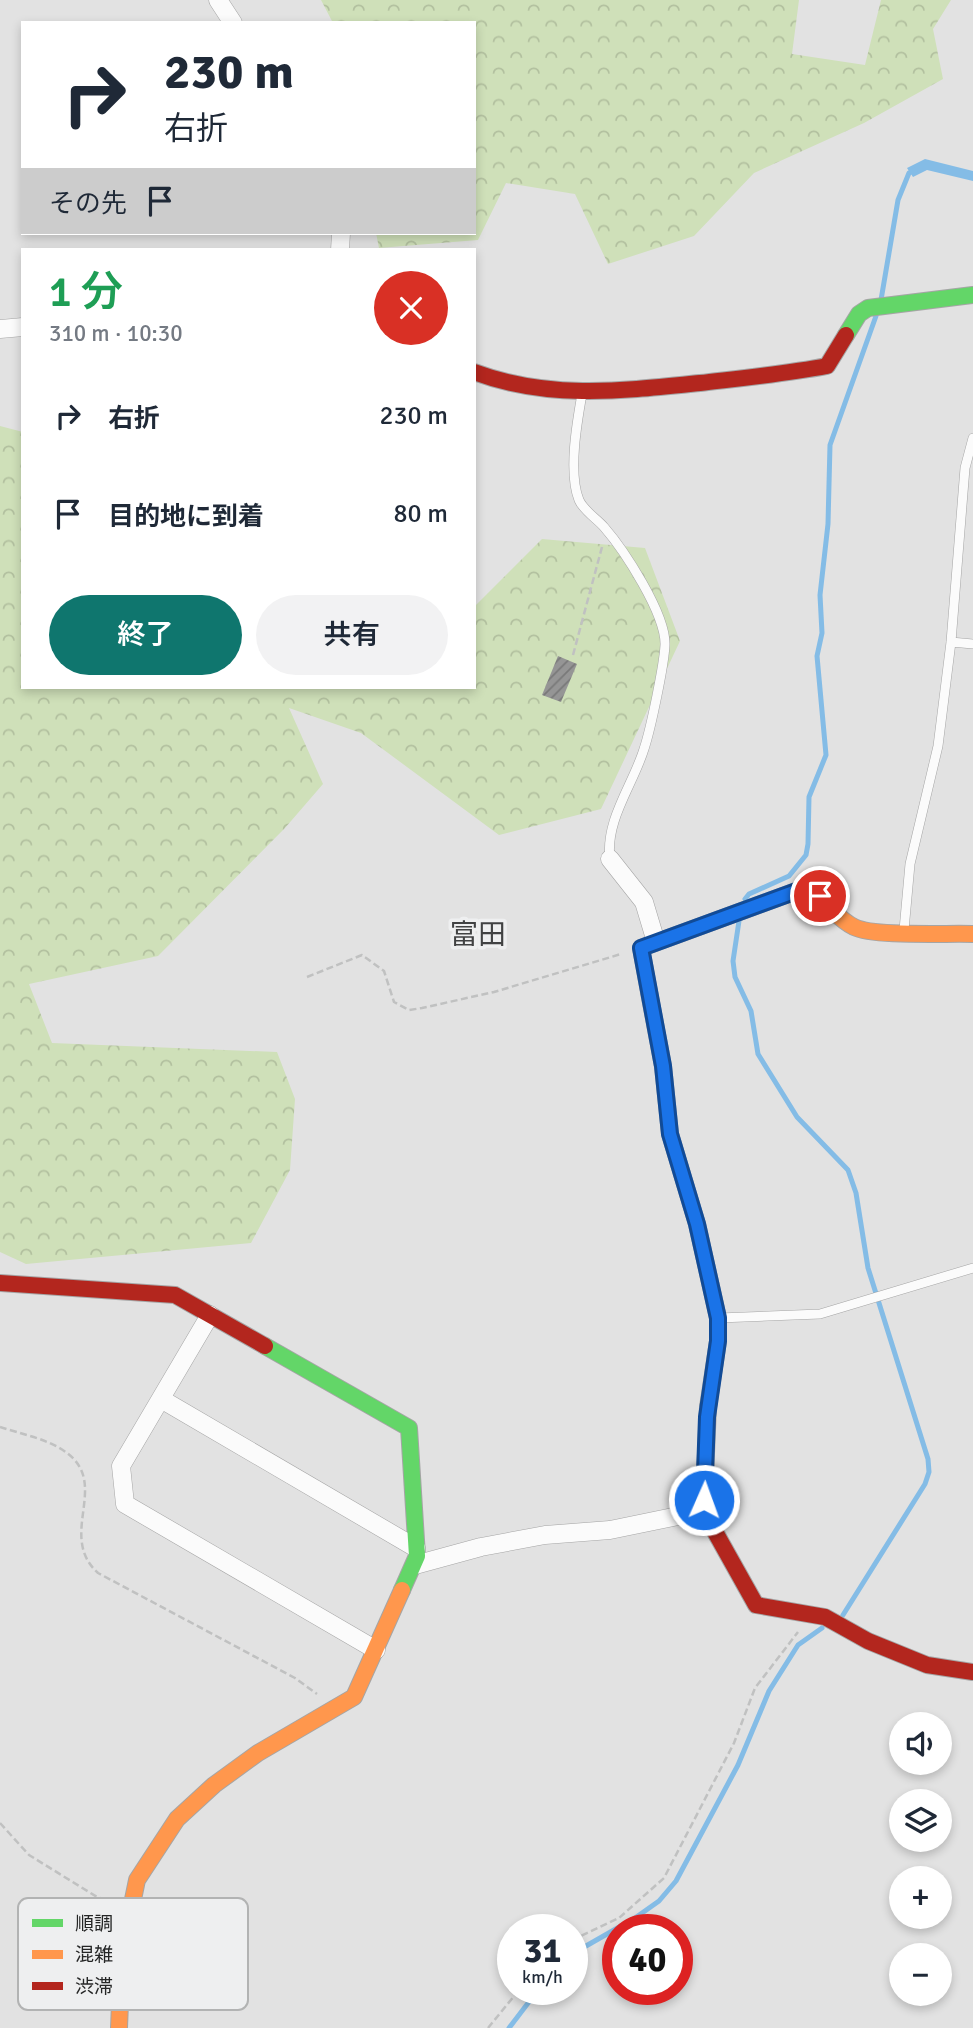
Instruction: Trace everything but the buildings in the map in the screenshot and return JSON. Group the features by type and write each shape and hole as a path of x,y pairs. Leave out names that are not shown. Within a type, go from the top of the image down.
{"street":[{"path":"218,0 232,21"},
{"path":"476,373 502,384 545,393 582,394 797,372 827,366 859,314 880,306 973,295"},
{"path":"0,329 21,327"},
{"path":"610,859 643,902 670,1134 697,1224 718,1318 718,1341 707,1417 704,1500 707,1510 732,1564 756,1605 825,1618 868,1641 927,1665 973,1672"},
{"path":"648,945 802,889 820,896 854,927 973,934"},
{"path":"0,1283 175,1295 409,1428 416,1556 354,1697 258,1753 214,1785 186,1811 137,1880 132,1898"},
{"path":"210,1315 121,1466 125,1504 376,1650"},
{"path":"161,1399 416,1556 545,1535 610,1530 707,1510"},
{"path":"119,2028 120,2010"}],"lane":[{"path":"582,394 575,462 579,501 606,530 639,579 659,619 665,643 645,747 613,825 608,845 610,859"},
{"path":"904,932 910,864 930,788 951,642 965,468 973,438"},
{"path":"951,642 973,643"},
{"path":"718,1318 820,1314 973,1268"}],"path":[{"path":"573,654 606,530"},
{"path":"307,977 362,955 384,971 394,1002 409,1010 494,992 648,945"},
{"path":"0,1427 64,1451 76,1461 83,1474 85,1492 80,1545 86,1562 98,1573 295,1678 337,1709"},
{"path":"588,1933 619,1918 664,1878 734,1743 755,1688 809,1614"},
{"path":"0,1823 29,1855 100,1898"},
{"path":"488,2028 507,2005"}],"green space":[{"path":"321,0 799,0 792,54 865,65 881,0 951,0 933,29 943,79 864,123 754,173 694,236 608,264 575,194 506,183 478,240 379,248 376,235 476,235 476,21 332,21"},
{"path":"0,426 21,431 21,689 476,689 476,605 542,539 645,548 680,641 601,809 499,835 361,733 289,708 323,784 285,828 158,956 29,984 52,1043 277,1052 295,1099 290,1170 251,1243 26,1264 0,1252"}],"water":[{"path":"925,159 973,171 973,181 927,170 913,177 907,168"}],"waterway":[{"path":"881,300 898,200 909,173 915,170"},
{"path":"745,899 749,894 789,876 806,855 809,797 826,755 817,656 822,633 820,595 828,524 830,445 876,316"},
{"path":"739,921 733,961 735,977 751,1011 758,1054 797,1117 848,1170 856,1193 868,1268 928,1459 929,1472 925,1484 843,1615"},
{"path":"588,1945 659,1901 676,1881 738,1765 769,1691 798,1645 822,1628"},
{"path":"509,2028 527,2005"}],"traffic: fast":[{"path":"846,335 859,314 868,308 973,295"},
{"path":"649,992 663,1066 670,1134 697,1224 718,1318 718,1341 708,1407"},
{"path":"265,1346 409,1428 417,1556 402,1590"}],"traffic: slow":[{"path":"649,992 641,948 802,889 818,898 847,923 864,930 973,934"},
{"path":"133,1898 137,1880 177,1819 214,1785 258,1753 354,1697 402,1590"},
{"path":"119,2028 120,2010"}],"traffic: jam":[{"path":"476,373 530,387 558,390 671,386 827,366 846,335"},
{"path":"0,1283 175,1295 265,1346"},
{"path":"708,1407 704,1500 709,1521 756,1605 825,1617 868,1641 927,1665 973,1672"}],"district":[{"name":"富田","path":"478,934"}],"route":[{"path":"704,1500 707,1417 718,1341 718,1318 697,1224 670,1134 663,1066 649,978 641,948 681,931 802,889 820,896"}]}
